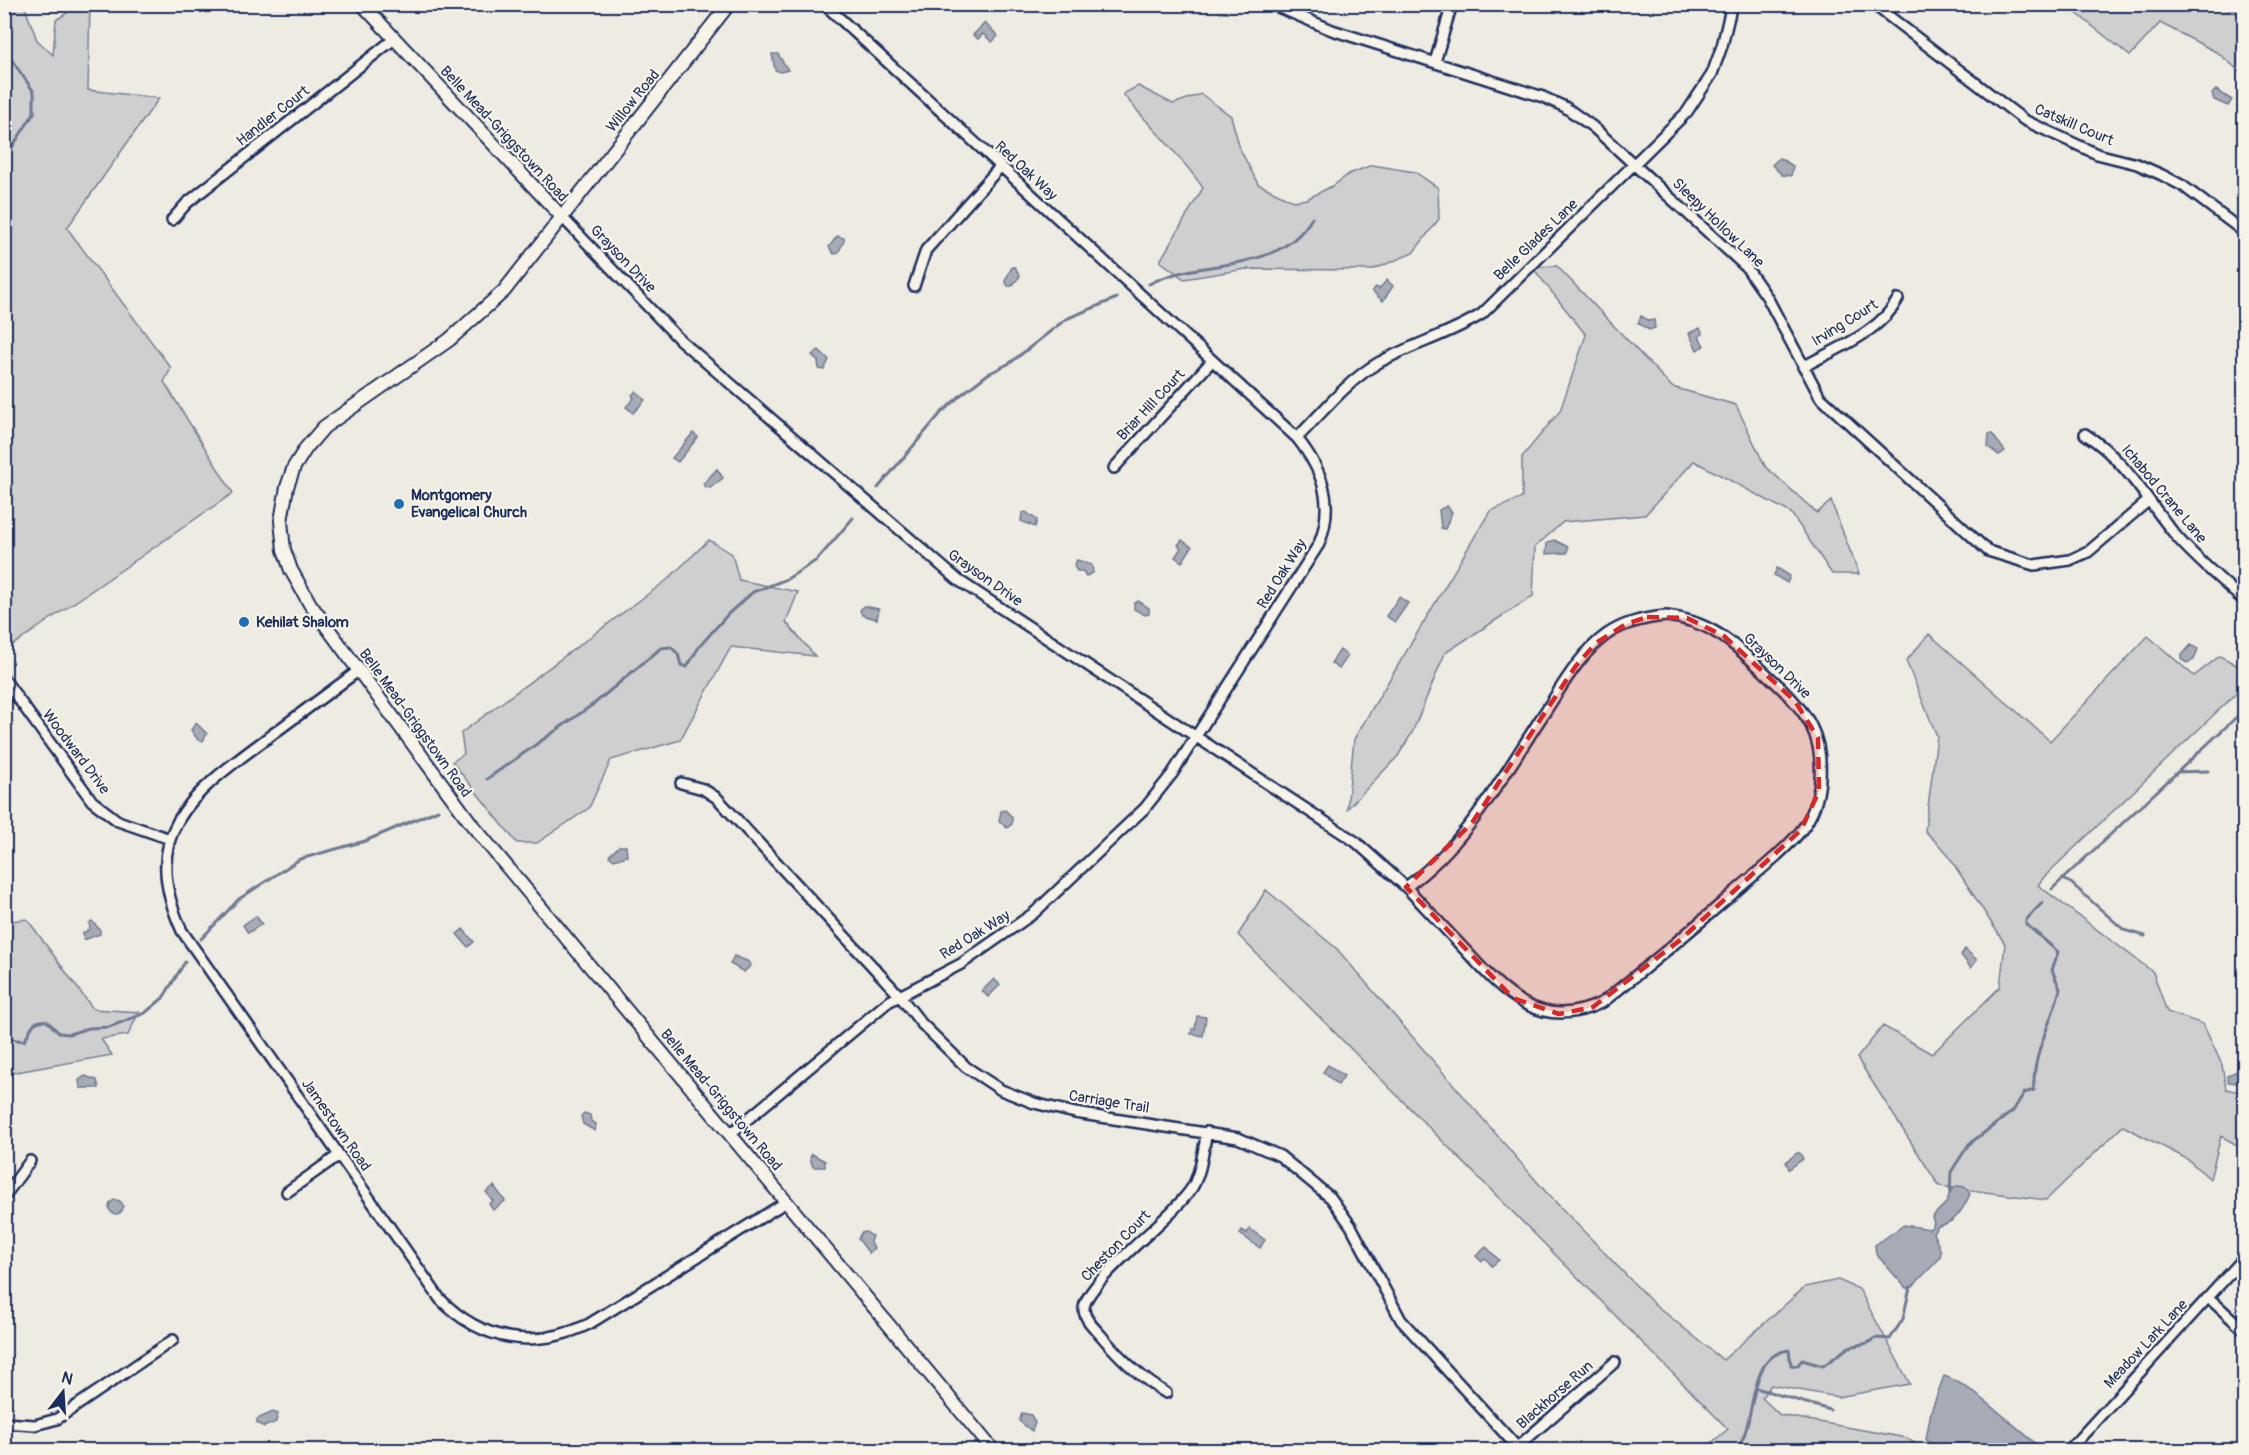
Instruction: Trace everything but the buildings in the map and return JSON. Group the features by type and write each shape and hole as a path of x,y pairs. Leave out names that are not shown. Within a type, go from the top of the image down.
{"street":[{"name":"Belle Mead-Griggstown Road","path":"362,4 562,217 504,291 477,318 324,427 294,467 282,508 284,549 291,570 310,604 473,826 993,1450"},
{"name":"Willow Road","path":"562,217 729,4"},
{"name":"Red Oak Way","path":"730,1134 899,995 961,963 1002,938 1034,913 1144,808 1172,774 1284,600 1323,534 1326,506 1324,482 1308,452 1297,438 1211,362 824,4"},
{"name":"Sleepy Hollow Lane","path":"1271,4 1332,30 1543,97 1565,106 1593,127 1746,267 1767,297 1820,397 1988,551 2011,560 2034,565 2058,563 2088,552 2148,501"},
{"path":"1435,62 1452,4"},
{"name":"Belle Glades Lane","path":"1297,438 1360,376 1379,363 1458,330 1482,314 1636,165 1687,112 1705,87 1722,46 1732,4"},
{"name":"Catskill Court","path":"1873,4 2024,120 2097,154 2137,164 2162,175 2183,186 2244,232"},
{"name":"Handler Court","path":"172,220 187,204 394,39"},
{"path":"914,286 926,250 1000,167"},
{"name":"Grayson Drive","path":"562,217 679,339 958,580 1356,842 1406,887 1513,998 1523,1004 1559,1014 1593,1007 1603,1002 1679,941 1802,830 1815,807 1819,791 1822,753 1818,738 1796,701 1724,636 1687,618 1647,617 1626,624 1596,643 1575,667 1472,823 1429,871 1406,887"},
{"name":"Irving Court","path":"1803,367 1878,324 1890,313 1898,299"},
{"name":"Briar Hill Court","path":"1114,468 1211,362"},
{"name":"Ichabod Crane Lane","path":"2085,434 2101,444 2125,466 2148,501 2179,539 2244,601"},
{"name":"Jamestown Road","path":"358,671 205,784 184,809 170,839 167,857 167,887 182,931 440,1299 451,1310 479,1329 508,1338 525,1340 559,1337 589,1324 786,1202"},
{"name":"Woodward Drive","path":"4,679 92,801 118,821 170,839"},
{"name":"Carriage Trail","path":"681,783 703,789 717,798 899,995 921,1023 966,1067 1001,1090 1034,1103 1075,1113 1238,1138 1267,1149 1318,1185 1351,1226 1401,1320 1516,1449"},
{"path":"2244,901 2244,937"},
{"name":"Cheston Court","path":"1166,1393 1143,1380 1125,1364 1086,1318 1084,1306 1088,1296 1103,1278 1186,1196 1199,1170 1207,1132"},
{"path":"287,1192 339,1155"},
{"path":"4,1197 30,1161"},
{"name":"Meadow Lark Lane","path":"2069,1450 2244,1258"},
{"path":"2209,1298 2244,1330"},
{"path":"4,1423 25,1426 47,1424 173,1340"},
{"name":"Blackhorse Run","path":"1516,1449 1615,1362"}],"highlighted area":[{"path":"1647,617 1687,618 1724,636 1795,701 1818,738 1819,791 1801,830 1679,941 1593,1007 1559,1014 1513,998 1406,887 1472,823 1575,667 1596,643 1626,624"}],"shaded area":[{"path":"5,4 24,5 37,40 53,55 56,20 79,5 90,5 88,90 159,98 67,228 171,368 164,382 233,493 10,647 4,644"},
{"path":"2066,5 2214,5 2214,7 2244,11 2244,75 2218,53 2160,23 2130,56"},
{"path":"985,23 998,36 992,42 983,34 978,39 973,35"},
{"path":"772,54 778,54 788,70 781,72 775,70"},
{"path":"1138,86 1173,104 1201,94 1231,116 1240,149 1258,184 1293,201 1307,199 1349,174 1372,165 1415,172 1438,188 1439,219 1413,253 1372,270 1246,269 1184,279 1160,261 1203,188 1123,94"},
{"path":"2216,90 2232,100 2228,106 2214,100 2212,94"},
{"path":"1779,158 1793,166 1791,176 1782,175 1772,165"},
{"path":"837,236 844,238 844,241 838,253 834,254 829,247"},
{"path":"1557,266 1672,387 1736,405 1765,466 1817,513 1831,501 1859,574 1832,574 1791,513 1694,461 1645,515 1563,522 1535,547 1533,596 1445,653 1412,733 1398,756 1347,809 1354,739 1490,511 1522,498 1522,457 1560,411 1586,335 1532,267"},
{"path":"1012,267 1015,267 1020,276 1012,286 1008,286 1005,281"},
{"path":"1387,280 1393,286 1383,301 1372,291 1376,287 1379,289"},
{"path":"1641,316 1649,321 1654,320 1655,328 1649,330 1638,323"},
{"path":"1700,328 1703,334 1699,336 1704,346 1697,350 1689,333"},
{"path":"819,350 829,360 824,370 819,369 818,361 812,355"},
{"path":"636,391 645,400 633,413 626,407 634,398 632,395"},
{"path":"693,433 698,437 678,462 672,458"},
{"path":"1989,434 1992,434 2005,451 1999,455 1988,447"},
{"path":"717,469 723,478 710,488 706,487 703,484"},
{"path":"1447,506 1452,512 1445,529 1441,528 1439,510"},
{"path":"1026,512 1037,520 1035,527 1021,521 1022,513"},
{"path":"709,540 732,554 739,580 798,592 786,622 815,656 731,647 680,740 611,760 589,808 537,843 517,843 452,762 464,754 461,733 667,580"},
{"path":"1182,540 1192,547 1182,562 1175,557 1181,548 1178,545"},
{"path":"1554,540 1568,547 1567,553 1546,554 1547,543"},
{"path":"1077,560 1092,565 1093,573 1086,576 1083,571 1077,571 1074,566"},
{"path":"1777,568 1790,576 1787,583 1774,575"},
{"path":"1399,597 1408,603 1395,622 1386,616"},
{"path":"1138,601 1149,608 1149,614 1145,615 1134,609 1134,603"},
{"path":"864,606 879,609 877,619 862,615 860,610"},
{"path":"1929,634 2050,741 2148,636 2194,676 2220,656 2244,669 2244,686 2038,885 2153,972 2167,1012 2203,1024 2222,1065 2226,1089 2244,1093 2244,1149 2221,1136 2210,1179 2187,1159 2123,1126 2046,1200 1939,1186 1857,1058 1883,1026 1932,1054 2000,987 2005,944 1946,852 1925,831 1937,736 1906,661"},
{"path":"2191,645 2198,649 2194,660 2187,663 2182,660 2182,655"},
{"path":"1340,650 1348,656 1339,669 1331,663"},
{"path":"196,723 207,734 203,741 198,740 191,730"},
{"path":"1005,810 1012,817 1012,824 1007,828 999,821 1001,811"},
{"path":"619,846 626,846 627,856 614,860 609,856"},
{"path":"1266,890 1337,949 1545,1191 1652,1302 1723,1360 1805,1287 1838,1280 1859,1289 1910,1384 1838,1397 1771,1385 1762,1398 1780,1415 1907,1438 1924,1450 1703,1450 1728,1429 1238,935"},
{"path":"256,916 262,924 248,933 243,925"},
{"path":"27,919 93,1009 139,1012 128,1035 101,1039 112,1055 5,1074 4,961 11,921"},
{"path":"92,921 100,930 100,934 84,940 83,933 90,929 89,923"},
{"path":"463,929 474,942 468,947 457,934"},
{"path":"1965,949 1977,960 1971,968 1961,955"},
{"path":"734,956 751,965 744,972 730,964"},
{"path":"994,979 1000,985 988,997 982,991"},
{"path":"1197,1016 1206,1017 1203,1036 1191,1034 1192,1029 1195,1029"},
{"path":"1328,1065 1344,1076 1338,1085 1323,1072"},
{"path":"2239,1070 2244,1075 2238,1083 2228,1082 2227,1076"},
{"path":"85,1076 97,1080 99,1088 80,1088 79,1080"},
{"path":"584,1113 590,1115 591,1121 596,1124 595,1131 583,1124 581,1116"},
{"path":"1800,1153 1803,1159 1789,1169 1786,1162"},
{"path":"812,1154 825,1161 825,1167 813,1167 810,1158"},
{"path":"494,1186 505,1201 493,1210 489,1204 493,1201 486,1192"},
{"path":"1957,1186 1965,1187 1970,1194 1954,1219 1938,1226 1933,1233 1941,1251 1940,1258 1910,1289 1906,1288 1876,1254 1875,1245 1904,1225 1930,1229 1934,1223 1932,1217 1947,1202 1950,1191"},
{"path":"116,1200 121,1202 123,1207 121,1212 116,1214 111,1212 109,1207 111,1202"},
{"path":"1250,1229 1265,1240 1260,1248 1240,1234 1242,1230 1247,1233"},
{"path":"866,1232 872,1236 870,1242 874,1248 869,1253 858,1239 861,1233"},
{"path":"1486,1247 1499,1260 1492,1266 1485,1258 1481,1261 1476,1256"},
{"path":"1944,1376 1980,1397 2041,1450 1942,1450 1926,1440 1931,1411"},
{"path":"273,1412 278,1414 276,1422 264,1427 257,1423 257,1419"},
{"path":"1022,1413 1031,1415 1035,1423 1032,1431 1019,1421"}],"waterway":[{"path":"4,49 34,92 34,113 4,160"},
{"path":"1149,284 1192,270 1237,263 1279,249 1297,237 1312,218"},
{"path":"878,488 941,413 962,394 988,374 1010,363 1066,319 1117,298"},
{"path":"487,779 595,703 661,648 671,647 678,654 681,665 687,667 699,647 728,614 753,592 787,579 817,560 853,518"},
{"path":"2052,889 2244,710"},
{"path":"2177,772 2208,771"},
{"path":"201,939 239,899 300,859 365,841 438,810"},
{"path":"2062,879 2071,883 2124,930 2145,936"},
{"path":"1950,1193 1951,1172 1969,1144 2013,1111 2024,1093 2034,1090 2039,1051 2060,989 2052,970 2058,952 2026,924 2026,920 2043,902"},
{"path":"4,1038 24,1041 32,1026 41,1021 47,1021 59,1033 69,1034 89,1028 109,1027 145,1013 163,998 185,962"},
{"path":"1736,1450 1743,1439 1754,1392 1765,1364 1775,1355 1789,1350 1791,1365 1797,1366 1802,1360 1823,1366 1849,1347 1868,1343 1875,1338 1890,1339 1903,1319 1910,1287"},
{"path":"1756,1388 1830,1410"}],"place":[{"name":"Montgomery Evangelical Church","path":"399,504"},
{"name":"Kehilat Shalom","path":"244,622"}]}
